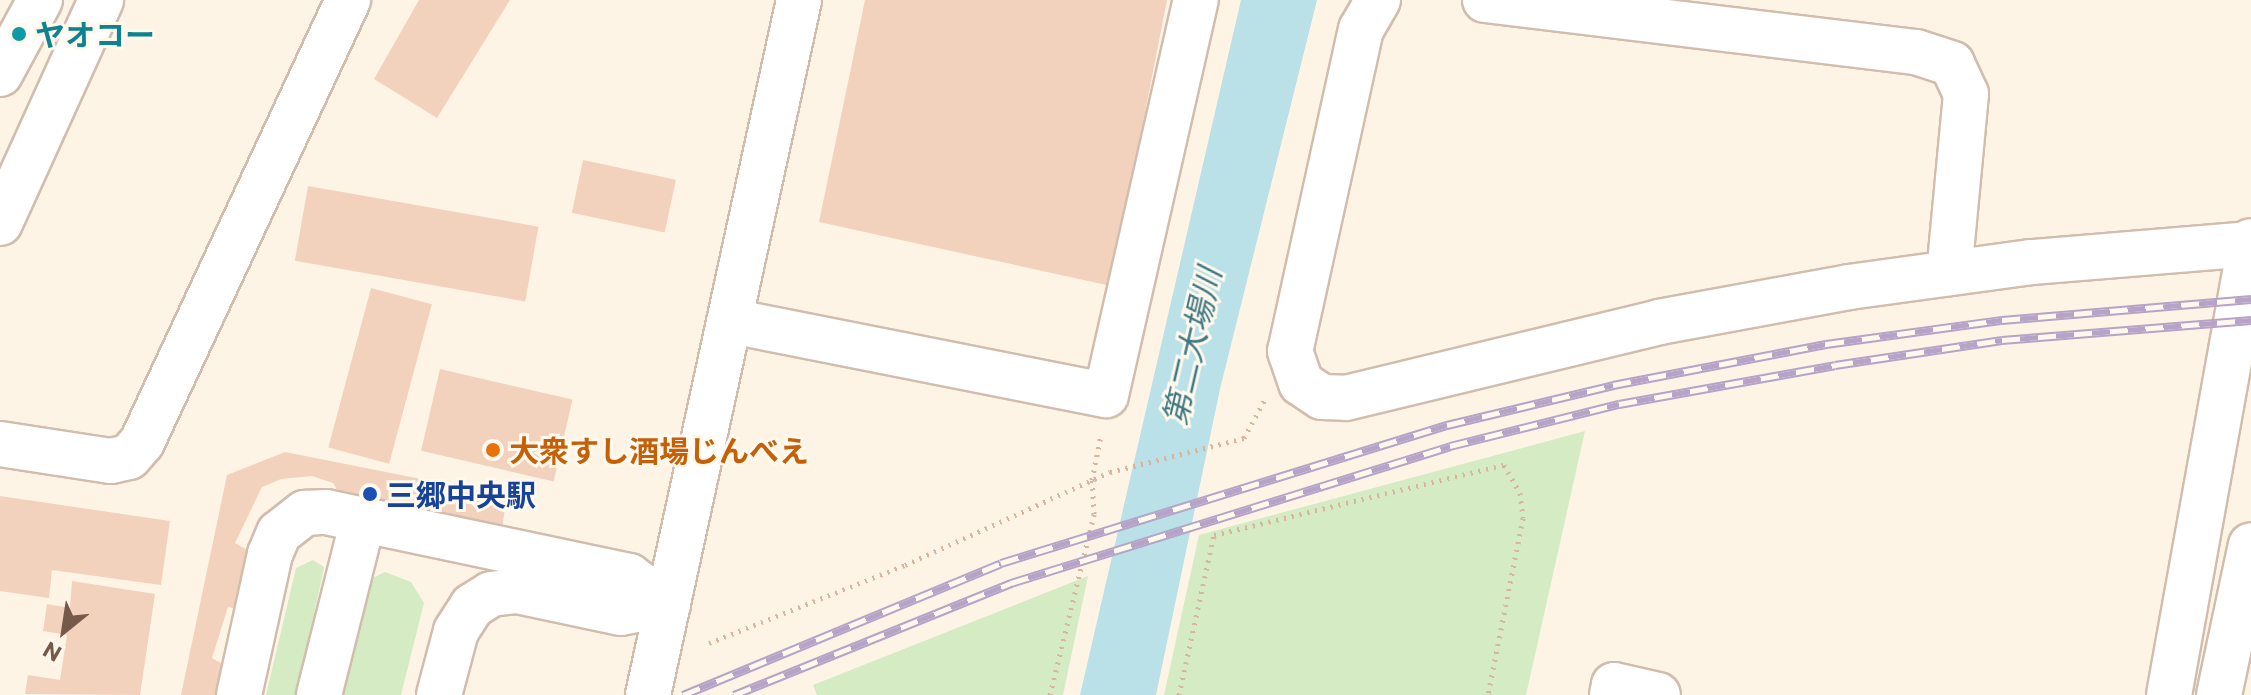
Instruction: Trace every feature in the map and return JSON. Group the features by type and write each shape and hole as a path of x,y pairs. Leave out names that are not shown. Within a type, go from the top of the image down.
{"street":[{"path":"0,223 101,0"},
{"path":"0,444 111,461 129,457 142,442 348,0"},
{"path":"648,695 799,0"},
{"path":"731,321 1106,395 1196,0"},
{"path":"1378,0 1361,29 1290,351 1301,383 1322,397 1346,398 1470,364 1659,322 1949,273 2251,242 2169,695"},
{"path":"1485,0 1604,7 1916,52 1952,64 1966,94 1949,273"},
{"path":"0,74 32,12"},
{"path":"239,695 279,533 291,519 305,513 363,520 629,576 668,604"},
{"path":"319,695 363,520"},
{"path":"425,533 453,563 460,603 439,695"},
{"path":"2219,695 2251,545"},
{"path":"456,631 472,606 491,594 517,591 621,613 668,604"},
{"path":"1612,695 1614,685 1658,695"}],"path":[{"path":"709,643 905,565 1110,472 1244,438"},
{"path":"1179,695 1214,535 1504,465 1520,493 1523,518 1488,695"},
{"path":"1050,695 1094,514 1092,480"}],"green space":[{"path":"1585,431 1526,695 1164,695 1199,535"},
{"path":"313,560 324,567 297,695 266,695 296,568"},
{"path":"385,572 411,582 424,603 401,695 335,695 366,581"},
{"path":"1088,576 1063,695 817,695 813,685"}],"water":[{"name":"第二大場川","path":"1241,0 1317,0 1220,389 1156,695 1080,695"}],"building":[{"path":"419,0 510,0 437,118 374,79"},
{"path":"865,0 1167,0 1111,286 819,222"},
{"path":"583,160 676,180 665,233 572,213"},
{"path":"308,186 538,227 525,301 295,261"},
{"path":"371,288 432,304 389,464 328,447"},
{"path":"440,369 573,400 554,481 421,451"},
{"path":"285,452 507,496 501,535 340,495 333,483 312,476 281,479 262,487 235,543 258,556 251,612 228,607 212,658 235,671 232,695 181,695 227,475"},
{"path":"0,496 170,521 161,585 52,570 49,598 0,591"},
{"path":"72,581 155,594 140,695 25,694 28,675 60,680 67,635 43,631 47,604 70,608"}],"railway":[{"path":"683,695 1001,563 1447,425 1613,385 1826,344 2002,320 2251,299"},
{"path":"734,695 1011,583 1450,446 1619,404 1835,365 2002,340 2251,320"}],"place":[{"name":"ヤオコー","path":"19,34"},
{"name":"大衆すし酒場じんべえ","path":"493,450"},
{"name":"三郷中央駅","path":"370,494"}]}
